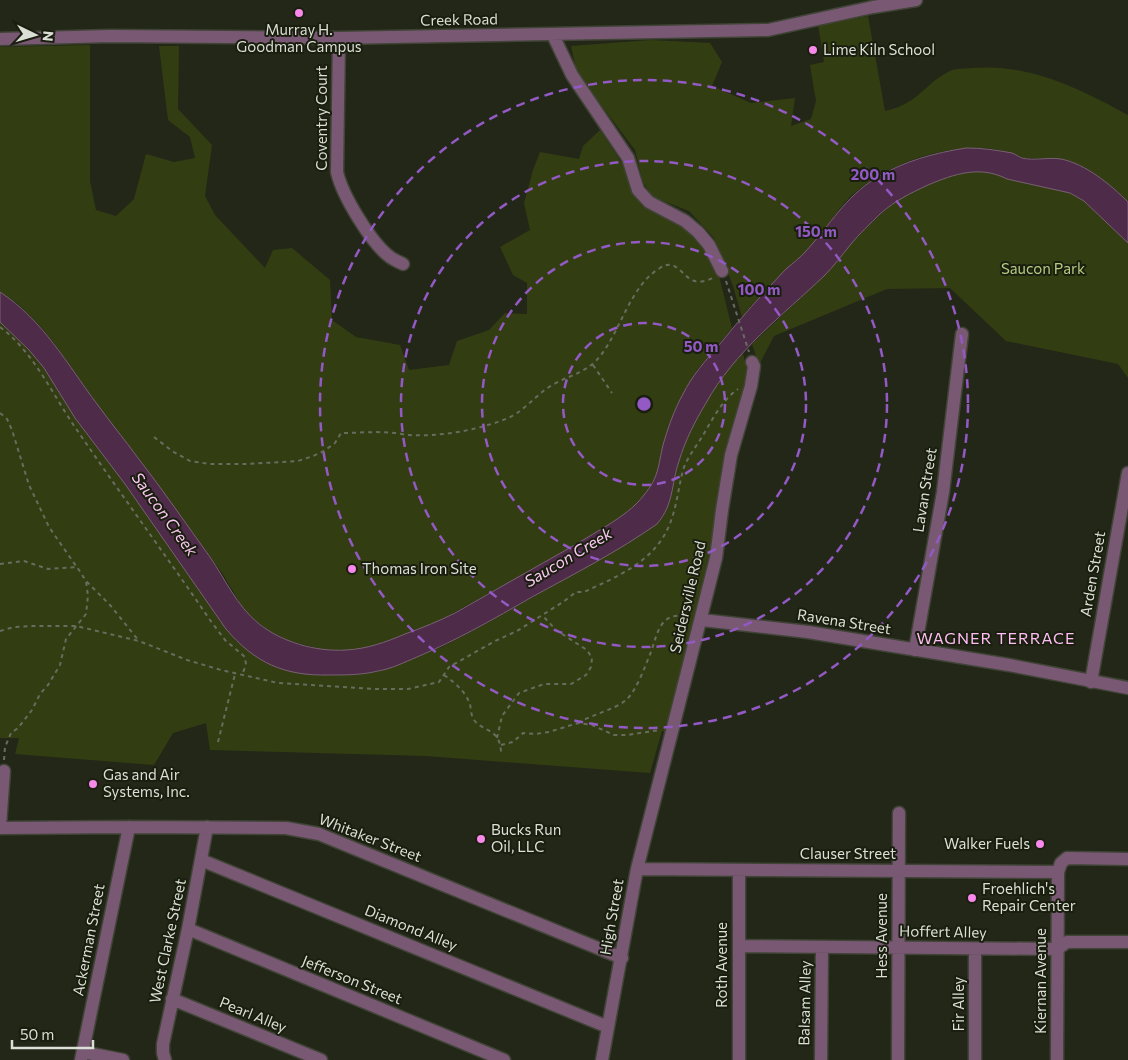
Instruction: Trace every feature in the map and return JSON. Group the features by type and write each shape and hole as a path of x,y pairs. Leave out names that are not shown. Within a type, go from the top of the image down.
{"street":[{"name":"Creek Road","path":"0,39 110,36 339,38 768,30 873,7 916,0"},
{"path":"553,35 572,75 625,152 638,190 649,202 686,221 698,232 709,245 722,271"},
{"name":"Coventry Court","path":"339,38 338,172 340,183 349,204 380,247 390,256 404,264"},
{"name":"Lavan Street","path":"915,650 943,492 962,334"},
{"name":"Seidersville Road","path":"659,781 668,731 716,558 732,455 751,386 754,366 752,362"},
{"name":"Arden Street","path":"1090,682 1128,473"},
{"name":"Ravena Street","path":"698,619 808,632 1009,665 1128,688"},
{"path":"0,827 4,770"},
{"name":"High Street","path":"602,1060 638,868 659,781"},
{"name":"Hess Avenue","path":"898,1060 899,812"},
{"name":"Whitaker Street","path":"0,827 129,826 286,828 304,830 319,834 622,958"},
{"name":"Ackerman Street","path":"82,1056 129,826"},
{"name":"West Clarke Street","path":"165,1060 162,1047 188,930 207,827"},
{"path":"1058,872 1060,863 1067,858 1128,859"},
{"name":"Diamond Alley","path":"201,860 608,1027"},
{"name":"Clauser Street","path":"638,868 1058,872"},
{"name":"Roth Avenue","path":"738,870 739,1060"},
{"name":"Kiernan Avenue","path":"1056,1060 1058,872"},
{"name":"Jefferson Street","path":"188,930 504,1060"},
{"path":"1057,950 1067,942 1128,942"},
{"name":"Hoffert Alley","path":"738,946 1057,950"},
{"name":"Balsam Alley","path":"821,1060 822,947"},
{"name":"Fir Alley","path":"975,949 975,1060"},
{"name":"Pearl Alley","path":"172,999 321,1060"},
{"path":"82,1056 123,1060"}],"path":[{"path":"154,436 172,451 190,461 219,464 298,461 324,451 335,443 341,433 394,432 408,435 425,435 472,430 508,418 521,411 553,384 593,365 606,349 641,287 649,276 660,267 667,265 676,267 694,281 712,278 722,271"},
{"path":"728,289 752,362"},
{"path":"0,327 15,339 40,372 78,431 210,620 225,640 245,657 246,665 242,675"},
{"path":"593,365 612,392"},
{"path":"0,631 14,627 76,626 139,641 188,660 278,683 408,689 439,682 449,667 517,631 576,592 584,592 638,565 657,546 670,524 684,468 692,451 731,393 739,388"},
{"path":"0,414 7,419 12,430 29,485 49,527 86,582 110,605 139,641"},
{"path":"0,564 24,561 48,569 77,566"},
{"path":"0,747 5,747 10,733 18,728 34,707 38,697 60,664 66,639 86,614 88,596 86,582"},
{"path":"497,738 502,716 519,693 544,684 572,684 586,676 592,668 592,658 587,650 556,630 543,615"},
{"path":"501,745 513,742 523,733 549,732 578,723 627,699 643,674 644,665 651,652 660,625 676,616 698,619"},
{"path":"218,742 235,673"},
{"path":"444,675 465,694 474,720 497,738 501,745 501,752"},
{"path":"578,723 592,725 614,735 668,731"}],"green space":[{"path":"868,16 885,111 910,101 939,77 955,69 993,68 1014,70 1054,80 1073,87 1128,115 1128,202 1106,182 1089,171 1071,162 1062,160 1024,158 984,148 946,151 911,160 894,167 864,185 851,196 811,245 742,317 733,286 714,238 689,211 653,197 643,182 635,150 577,73 571,46 651,40 710,43 722,62 712,86 751,103 795,98 791,126 811,119 816,101 810,65 824,62 818,25"},
{"path":"90,45 90,181 96,210 116,216 134,199 146,154 174,162 195,158 190,137 168,120 159,46 179,46 178,109 212,145 205,196 215,215 265,268 273,250 292,248 330,280 332,320 356,337 400,345 409,370 449,365 457,341 489,330 505,313 527,314 527,283 513,275 500,247 530,230 524,203 540,152 579,159 583,146 600,130 627,171 634,196 647,207 688,228 706,249 717,268 732,328 697,370 675,410 663,447 660,468 647,492 637,504 621,517 585,540 437,622 380,644 362,649 325,650 289,641 269,631 246,613 222,573 54,343 17,303 0,292 0,47"},
{"name":"Saucon Park","path":"976,171 999,174 1007,179 1070,193 1084,201 1128,243 1128,378 1118,364 1006,341 950,288 887,289 774,336 759,365 752,344 826,274 852,242 881,214 904,195 948,176"},
{"path":"0,322 29,350 44,368 75,418 125,484 237,642 311,675 356,675 380,671 442,647 579,571 657,524 667,508 679,461 693,425 724,375 743,353 748,375 726,455 696,628 665,732 662,731 650,773 426,756 210,750 206,723 173,733 154,765 15,754 19,738 0,738"}],"water":[{"name":"Saucon Creek","path":"966,148 1012,153 1027,159 1061,159 1089,170 1106,182 1128,202 1128,243 1084,201 1070,193 1007,179 987,172 967,173 948,177 903,198 880,214 854,240 824,276 760,335 717,384 684,446 676,470 669,502 657,524 595,562 461,636 398,665 372,672 348,675 313,675 284,670 259,659 237,641 226,629 125,484 75,418 44,368 29,350 0,322 0,292 29,316 53,343 210,557 244,609 258,623 277,636 311,647 335,650 361,648 391,640 455,613 628,512 653,483 671,419 695,375 751,307 786,269 804,254 846,203 876,178 897,167 931,155"}],"place":[{"name":"Murray H. Goodman Campus","path":"299,13"},
{"name":"Lime Kiln School","path":"813,50"},
{"name":"Thomas Iron Site","path":"352,569"},
{"name":"Gas and Air Systems, Inc.","path":"93,784"},
{"name":"Bucks Run Oil, LLC","path":"481,839"},
{"name":"Walker Fuels","path":"1040,844"},
{"name":"Froehlich's Repair Center","path":"972,898"}],"district":[{"name":"WAGNER TERRACE","path":"996,638"}]}
